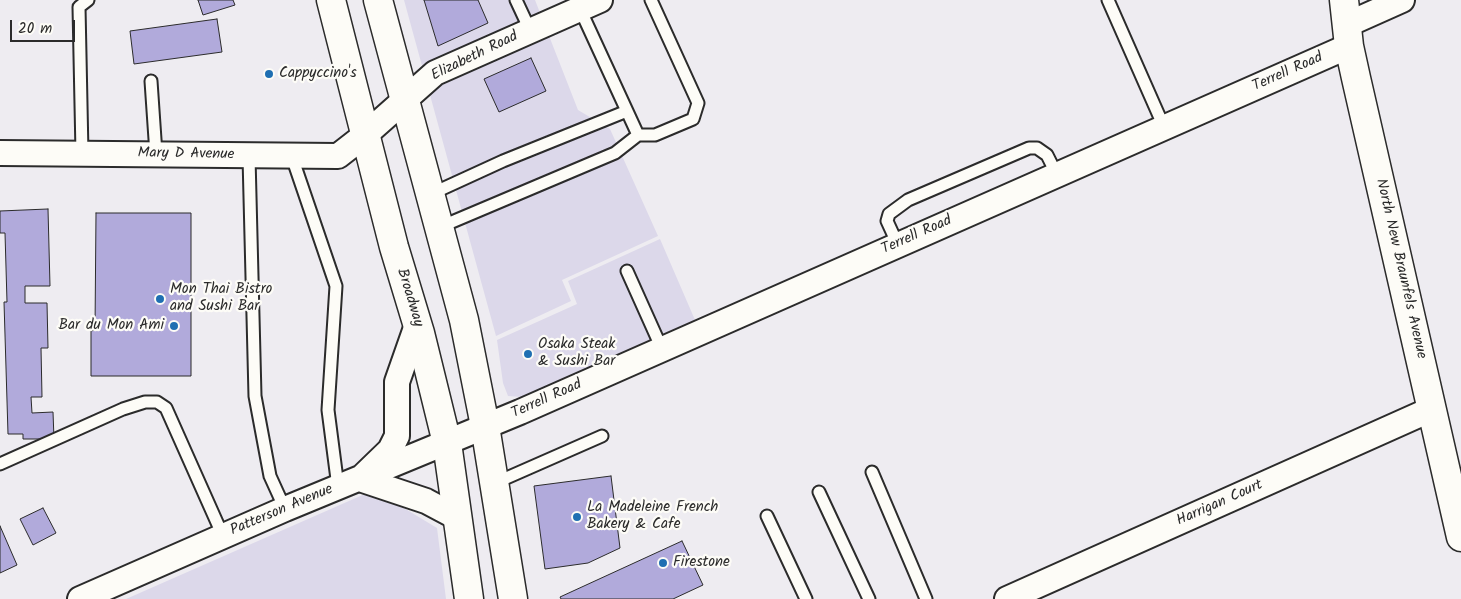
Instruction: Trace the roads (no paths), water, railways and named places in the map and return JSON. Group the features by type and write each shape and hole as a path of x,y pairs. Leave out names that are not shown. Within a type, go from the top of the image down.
{"main road":[{"name":"Broadway","path":"331,0 394,247 417,325 447,442 469,599"},
{"path":"378,0 464,320 485,426 513,599"},
{"name":"North New Braunfels Avenue","path":"1346,24 1461,538"}],"street":[{"name":"Terrell Road","path":"485,426 1164,127 1346,24 1402,0"},
{"name":"Elizabeth Road","path":"365,135 435,73 590,4"},
{"name":"Mary D Avenue","path":"0,153 156,154 249,157 338,156 365,135"},
{"path":"417,325 397,382 397,436 390,450 360,479 426,501 458,518"},
{"name":"Harrigan Court","path":"1007,599 1432,408"},
{"name":"Patterson Avenue","path":"80,599 285,509 485,426"}],"lane":[{"path":"82,153 79,7 88,0"},
{"path":"516,0 530,30"},
{"path":"440,227 615,153 638,135 655,135 693,119 698,103 651,0"},
{"path":"1108,0 1164,127"},
{"path":"590,4 627,111 638,135"},
{"path":"151,81 156,154"},
{"path":"430,194 503,161 627,111"},
{"path":"898,245 887,221 889,214 908,200 1029,148 1038,148 1047,155 1057,175"},
{"path":"292,156 336,286 328,410 338,487"},
{"path":"249,157 254,396 270,476 285,509"},
{"path":"627,272 662,349"},
{"path":"0,464 123,408 145,402 157,402 166,408 223,536"},
{"path":"495,483 602,436"},
{"path":"872,472 921,598"},
{"path":"819,492 869,599"},
{"path":"767,516 806,599"}],"place":[{"name":"Cappyccino's","path":"269,74"},
{"name":"Mon Thai Bistro and Sushi Bar","path":"160,299"},
{"name":"Bar du Mon Ami","path":"174,326"},
{"name":"Osaka Steak & Sushi Bar","path":"528,354"},
{"name":"La Madeleine French Bakery & Cafe","path":"577,517"},
{"name":"Firestone","path":"663,563"}]}
